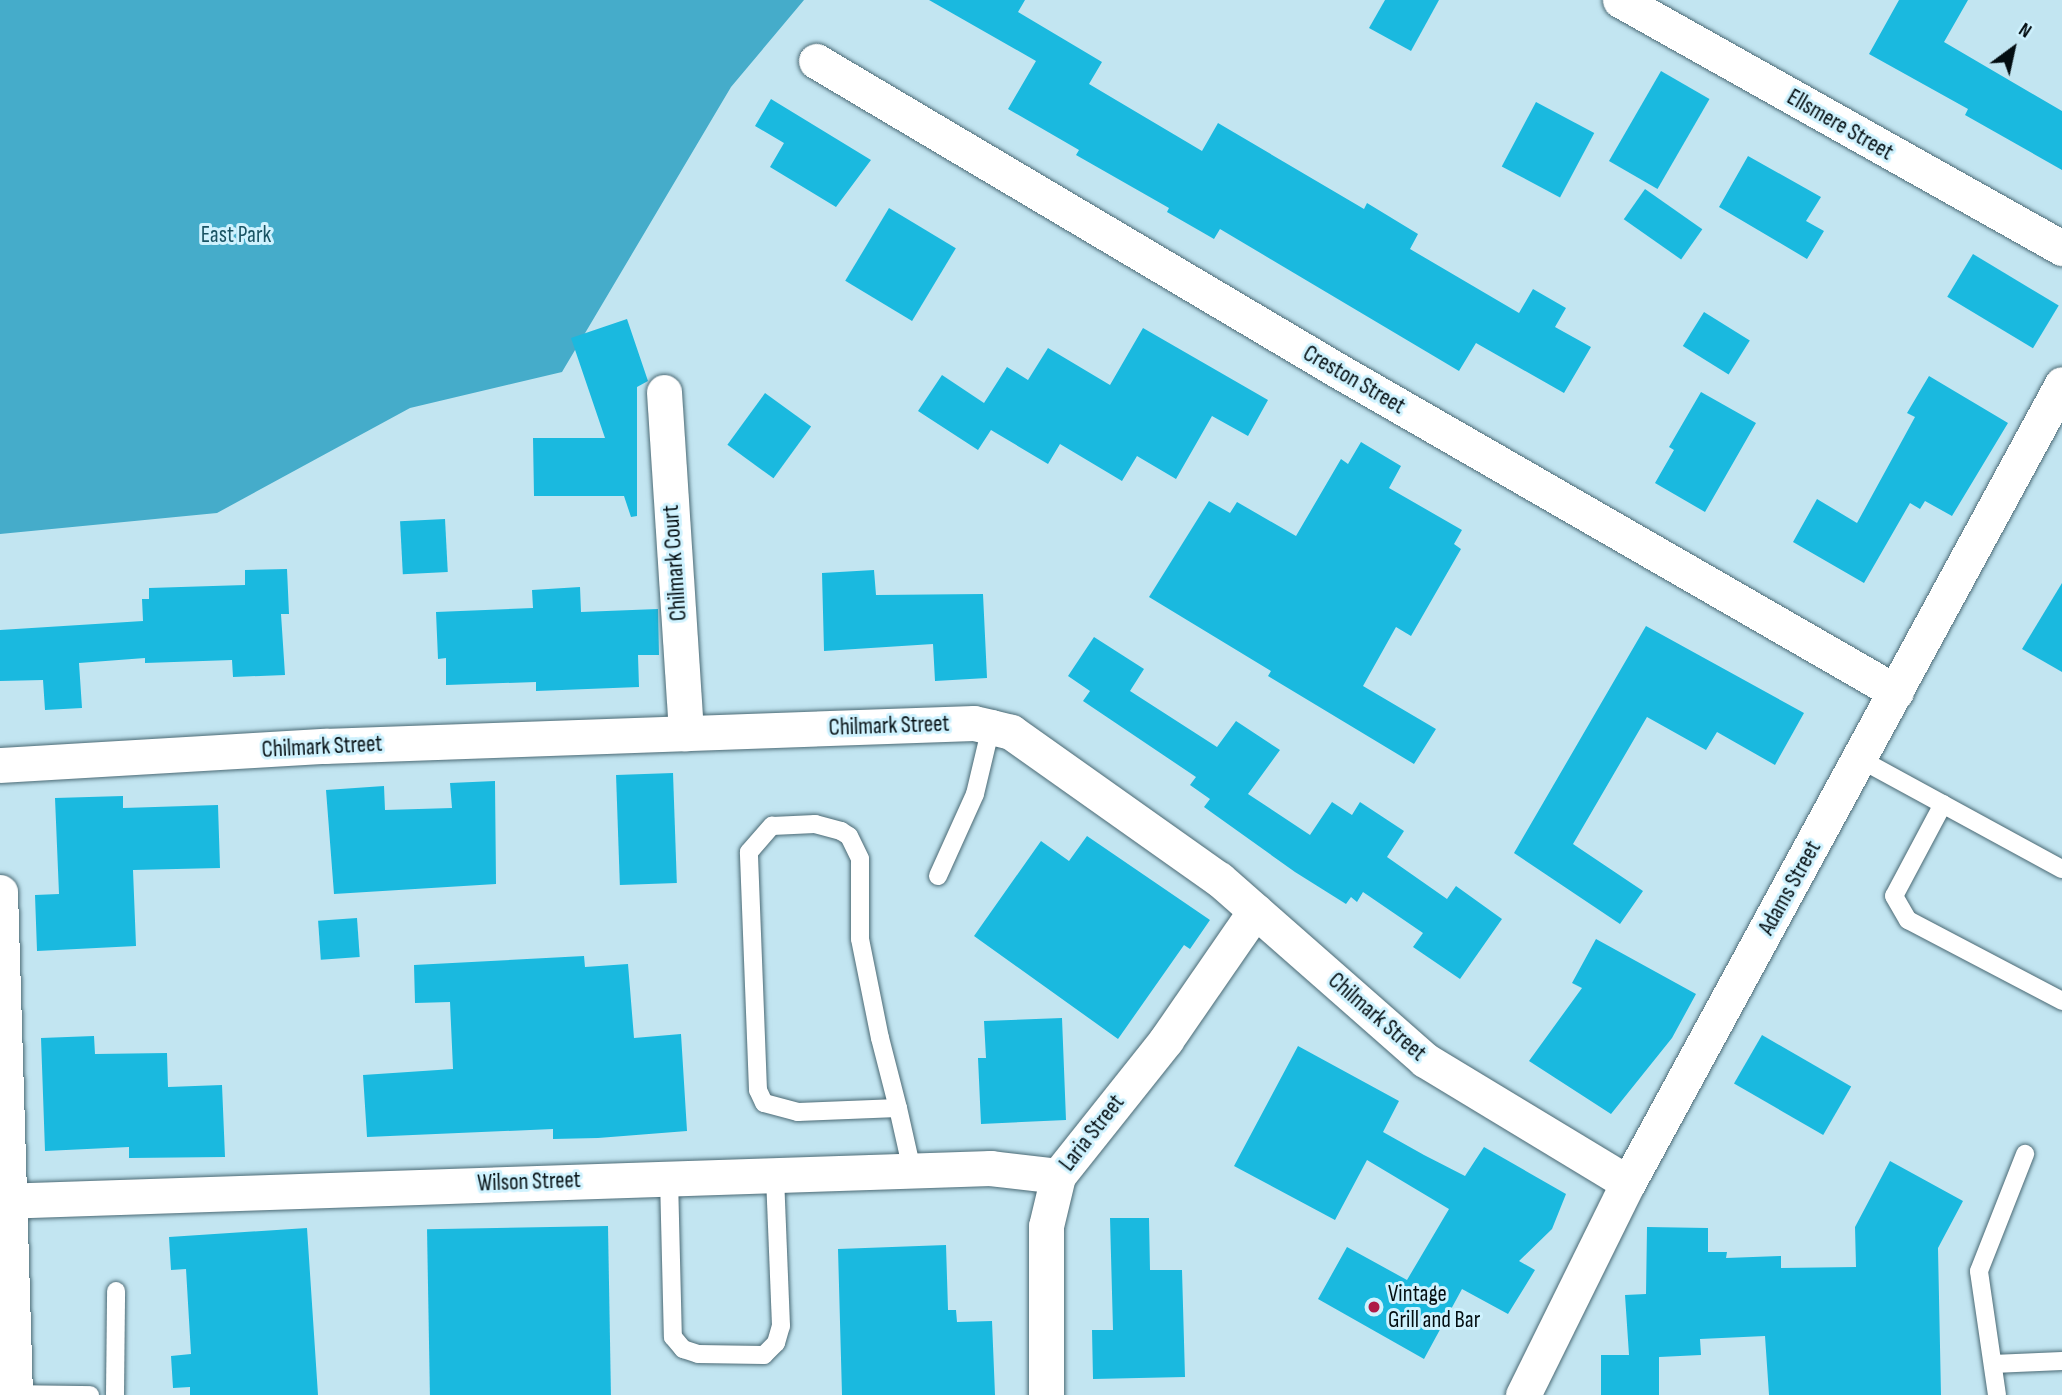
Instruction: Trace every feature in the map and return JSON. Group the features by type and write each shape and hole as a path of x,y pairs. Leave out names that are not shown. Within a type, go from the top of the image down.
{"street":[{"name":"Ellsmere Street","path":"1620,0 2062,248"},
{"name":"Creston Street","path":"816,61 1325,363 1896,692"},
{"name":"Adams Street","path":"1523,1395 1628,1183 2062,384"},
{"name":"Chilmark Court","path":"664,392 686,733"},
{"name":"Chilmark Street","path":"0,765 324,746 974,723 1011,732 1219,880 1425,1060 1628,1183"},
{"path":"0,892 7,1275 15,1394"},
{"name":"Laria Street","path":"1046,1395 1046,1226 1058,1176 1166,1040 1255,911"},
{"name":"Wilson Street","path":"6,1201 990,1168 1058,1176"}],"lane":[{"path":"938,876 975,794 991,727"},
{"path":"1860,759 2062,869"},
{"path":"1943,804 1894,896 1908,920 2062,1001"},
{"path":"898,1108 798,1112 764,1103 758,1090 749,852 772,826 815,824 841,831 849,836 860,859 860,939 912,1170"},
{"path":"1997,1395 1979,1271 2025,1154"},
{"path":"669,1178 673,1337 683,1349 698,1354 764,1355 776,1343 781,1326 775,1175"},
{"path":"115,1395 117,1291"},
{"path":"1993,1364 2062,1361"},
{"path":"15,1394 90,1395"}],"green space":[{"name":"East Park","path":"0,0 804,0 731,87 562,372 410,408 217,513 0,534"}],"building":[{"path":"929,0 1025,0 1018,12 1102,62 1089,84 1202,151 1218,123 1364,209 1367,203 1418,234 1410,249 1519,313 1533,289 1566,308 1555,327 1591,347 1564,393 1476,343 1459,371 1220,229 1214,239 1167,212 1169,208 1076,155 1079,150 1008,109 1036,61"},
{"path":"1385,0 1439,0 1411,51 1369,28"},
{"path":"1899,0 1968,0 1944,42 2062,111 2062,170 1965,115 1968,109 1869,54"},
{"path":"1661,71 1709,99 1657,189 1609,161"},
{"path":"771,99 871,160 836,207 770,167 784,143 755,126"},
{"path":"1536,102 1594,133 1560,197 1502,166"},
{"path":"1748,156 1821,197 1806,221 1824,231 1807,259 1719,207"},
{"path":"1645,189 1702,229 1681,259 1624,219"},
{"path":"889,208 956,248 912,321 845,281"},
{"path":"1973,254 2059,306 2033,348 1947,297"},
{"path":"1704,312 1750,341 1729,375 1683,346"},
{"path":"627,319 648,381 637,387 637,516 631,517 624,496 534,496 533,438 605,438 571,338"},
{"path":"1143,328 1268,400 1248,436 1212,416 1176,479 1137,456 1122,481 1060,444 1048,464 991,430 978,450 918,411 942,375 984,403 1007,367 1028,380 1048,348 1110,385"},
{"path":"1929,376 2008,423 1952,516 1925,501 1920,509 1910,503 1864,583 1793,542 1817,499 1857,523 1915,417 1907,413"},
{"path":"1701,392 1756,423 1705,512 1655,483 1674,450 1669,447"},
{"path":"765,393 811,427 773,478 727,445"},
{"path":"1361,442 1401,466 1389,488 1462,530 1454,544 1461,549 1411,636 1396,627 1363,686 1436,729 1414,764 1268,676 1271,671 1149,597 1209,501 1230,513 1237,502 1296,536 1341,459 1348,464"},
{"path":"445,519 448,572 403,574 400,521"},
{"path":"287,569 289,614 281,614 285,675 233,677 232,660 145,663 145,658 79,663 82,708 45,710 43,680 0,681 0,630 143,621 142,599 149,599 149,588 245,585 245,570"},
{"path":"874,570 876,595 983,594 987,678 935,681 933,644 824,651 822,573"},
{"path":"2062,583 2062,672 2022,649"},
{"path":"580,587 581,612 658,609 659,655 638,655 639,687 536,691 536,682 446,685 446,658 438,659 436,612 533,608 532,590"},
{"path":"1646,626 1804,713 1775,765 1717,732 1706,750 1647,717 1573,844 1643,891 1620,924 1514,853"},
{"path":"1094,637 1144,669 1130,691 1217,747 1236,721 1280,750 1248,794 1310,835 1332,802 1352,815 1360,802 1404,831 1387,857 1447,899 1456,886 1502,919 1460,979 1413,947 1423,933 1363,892 1357,902 1351,897 1346,904 1295,872 1204,807 1210,799 1190,785 1196,777 1083,701 1090,691 1068,676"},
{"path":"673,773 677,883 620,885 616,775"},
{"path":"495,781 496,884 334,894 326,790 384,786 385,810 452,808 450,783"},
{"path":"123,796 123,808 218,805 220,868 133,870 136,946 37,951 35,895 59,894 55,798"},
{"path":"1087,836 1210,920 1190,949 1184,945 1118,1039 974,936 1041,841 1069,861"},
{"path":"357,918 360,957 321,960 318,921"},
{"path":"1596,939 1696,994 1672,1038 1611,1114 1529,1061 1582,988 1572,983"},
{"path":"584,956 585,967 628,964 634,1038 681,1034 687,1131 553,1139 553,1129 367,1137 363,1075 453,1069 450,1002 415,1003 414,965"},
{"path":"1062,1018 1066,1120 981,1124 978,1058 986,1058 984,1021"},
{"path":"1762,1035 1851,1086 1823,1135 1734,1083"},
{"path":"94,1036 95,1054 167,1053 168,1087 222,1085 225,1157 129,1158 129,1147 45,1151 41,1038"},
{"path":"1298,1046 1399,1101 1383,1132 1424,1155 1465,1176 1484,1147 1566,1194 1552,1229 1519,1261 1535,1270 1508,1314 1462,1289 1424,1359 1318,1299 1347,1247 1407,1280 1449,1209 1367,1160 1335,1220 1234,1166"},
{"path":"1890,1161 1963,1201 1938,1248 1941,1395 1769,1395 1765,1336 1700,1339 1701,1355 1659,1357 1659,1395 1601,1395 1601,1355 1629,1355 1625,1295 1646,1294 1647,1227 1708,1228 1708,1252 1727,1252 1726,1258 1781,1256 1781,1268 1856,1267 1855,1227"},
{"path":"1110,1218 1149,1218 1150,1270 1182,1270 1185,1377 1093,1379 1092,1330 1113,1330"},
{"path":"608,1226 611,1395 430,1395 427,1229"},
{"path":"307,1228 318,1395 190,1395 190,1387 173,1388 171,1356 191,1354 186,1269 171,1270 169,1237"},
{"path":"946,1245 948,1310 956,1310 957,1322 992,1321 995,1395 842,1395 838,1249"}],"place":[{"name":"Vintage Grill and Bar","path":"1374,1307"}]}
